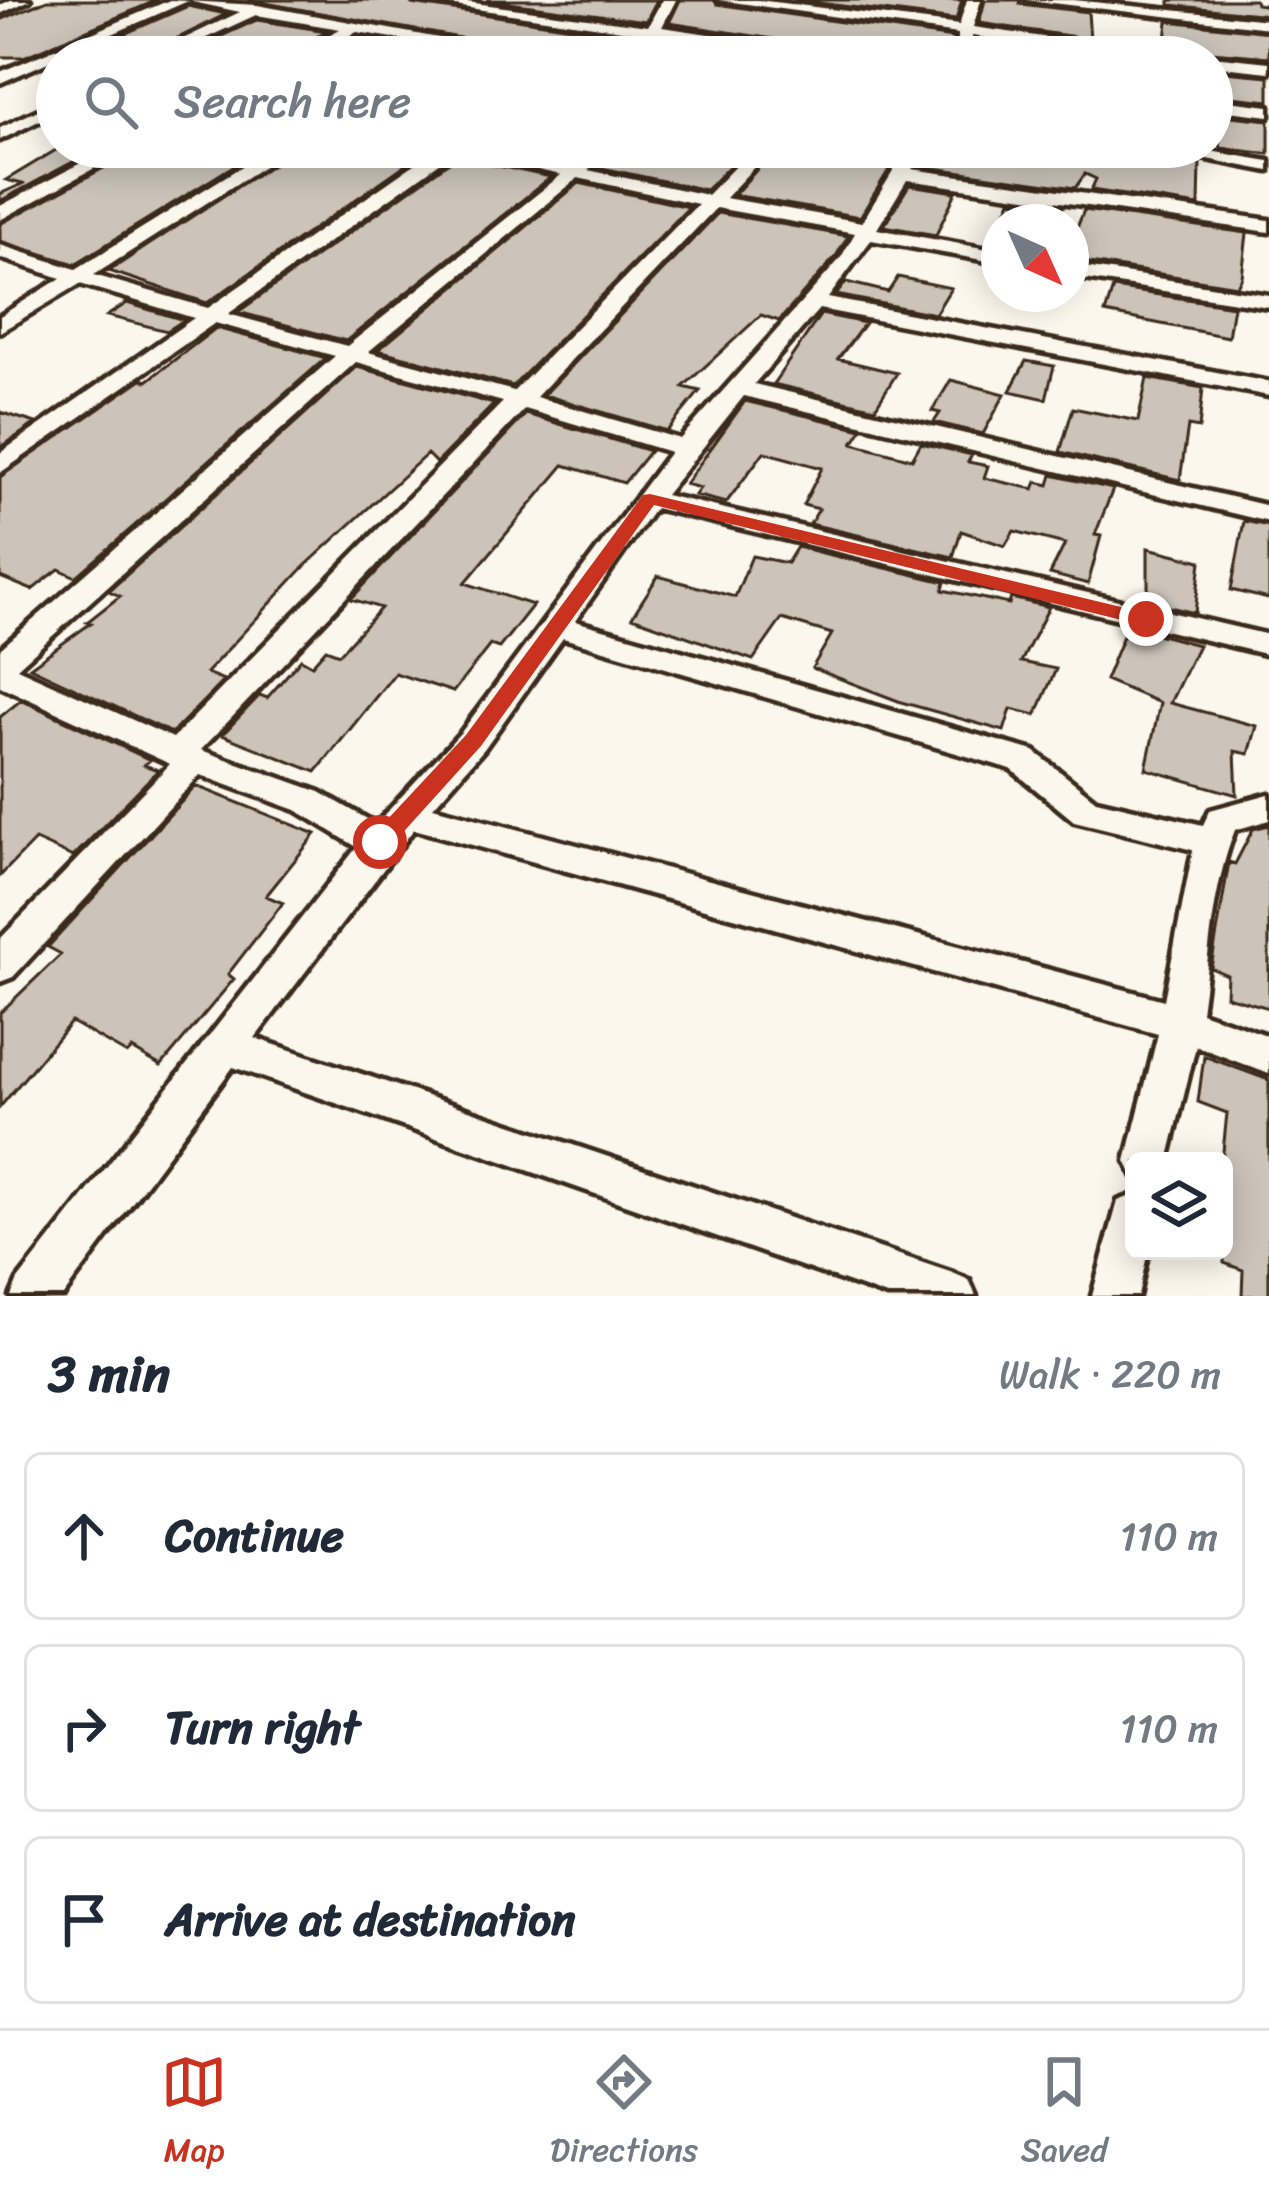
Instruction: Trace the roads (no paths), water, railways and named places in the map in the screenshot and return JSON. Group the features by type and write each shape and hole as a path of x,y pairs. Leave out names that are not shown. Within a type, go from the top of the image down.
{"street":[{"path":"0,10 23,0"},
{"path":"134,0 174,3"},
{"path":"194,0 355,27 451,19 697,36"},
{"path":"198,36 274,0"},
{"path":"420,0 451,19"},
{"path":"647,36 670,0"},
{"path":"725,0 998,36"},
{"path":"965,36 974,0"},
{"path":"1033,0 1269,24"},
{"path":"100,36 174,3"},
{"path":"337,36 355,27"},
{"path":"1233,63 1269,67"},
{"path":"0,78 36,64"},
{"path":"1233,107 1269,111"},
{"path":"0,135 36,117"},
{"path":"1233,160 1269,166"},
{"path":"0,214 85,168"},
{"path":"0,325 251,168"},
{"path":"0,465 423,168"},
{"path":"550,168 981,253"},
{"path":"380,842 308,801 185,757 0,670 350,355 579,168"},
{"path":"0,965 185,757 745,168"},
{"path":"34,1296 380,842 473,740 686,449 848,262 902,168"},
{"path":"899,173 1269,226"},
{"path":"0,251 210,319 686,449"},
{"path":"1089,274 1269,301"},
{"path":"810,301 1269,389"},
{"path":"739,388 1268,509"},
{"path":"650,499 1269,645"},
{"path":"555,625 1022,760 1085,811 1212,841"},
{"path":"1149,1152 1180,1022 1185,969 1212,841 1222,820 1269,807"},
{"path":"409,814 1180,1022 1269,1054"},
{"path":"225,1046 953,1296"},
{"path":"1115,1296 1125,1254"}]}
